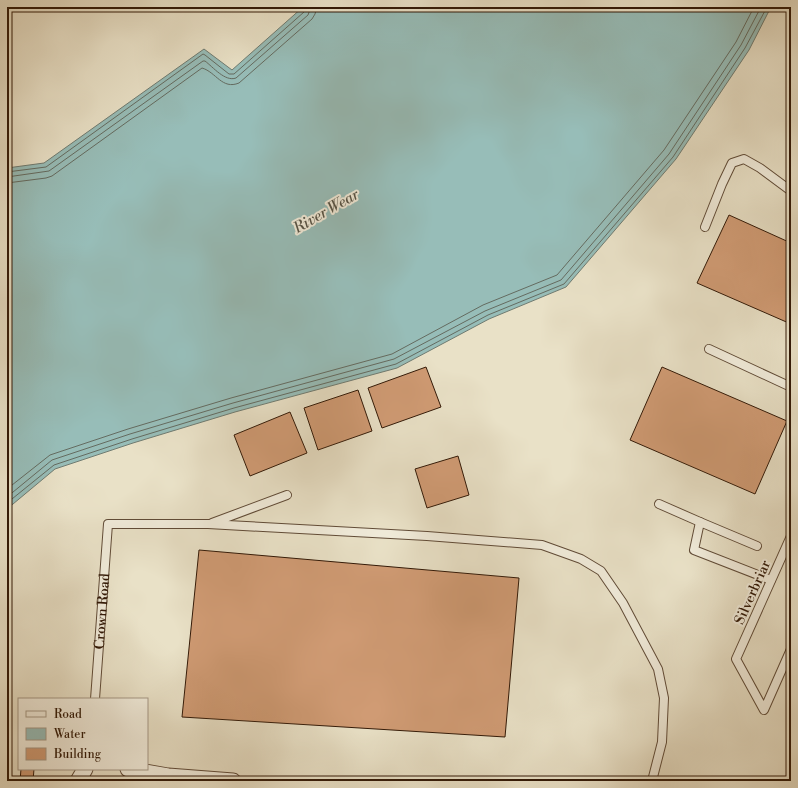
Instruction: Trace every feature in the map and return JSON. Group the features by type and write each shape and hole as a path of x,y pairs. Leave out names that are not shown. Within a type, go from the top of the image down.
{"street":[{"path":"78,781 84,770"},
{"path":"134,770 168,776 233,781"}],"lane":[{"path":"705,227 732,163 744,159 760,168 791,191"},
{"path":"709,349 791,387"},
{"path":"208,524 287,495"},
{"path":"659,504 757,546"},
{"path":"700,522 694,550 771,580"},
{"name":"Crown Road","path":"95,698 108,524 208,524"},
{"path":"208,524 427,536 542,545 581,559 601,571 623,603 658,669 664,698 662,742 652,781"},
{"name":"Silverbriar","path":"791,536 736,659 764,710 791,649"}],"water":[{"name":"River Wear","path":"303,7 771,7 749,50 676,159 566,287 489,319 397,368 235,412 133,443 55,469 7,509 7,168 44,163 204,49 232,70"}],"building":[{"path":"729,215 791,243 791,324 697,283"},
{"path":"426,367 441,407 382,428 368,388"},
{"path":"662,367 787,421 755,494 630,440"},
{"path":"358,390 372,431 318,450 304,408"},
{"path":"290,412 307,453 250,476 234,435"},
{"path":"458,456 469,495 427,508 415,469"},
{"path":"199,550 519,578 505,737 182,717"},
{"path":"791,588 791,601 787,599"},
{"path":"21,770 34,770 33,781 20,781"}]}
